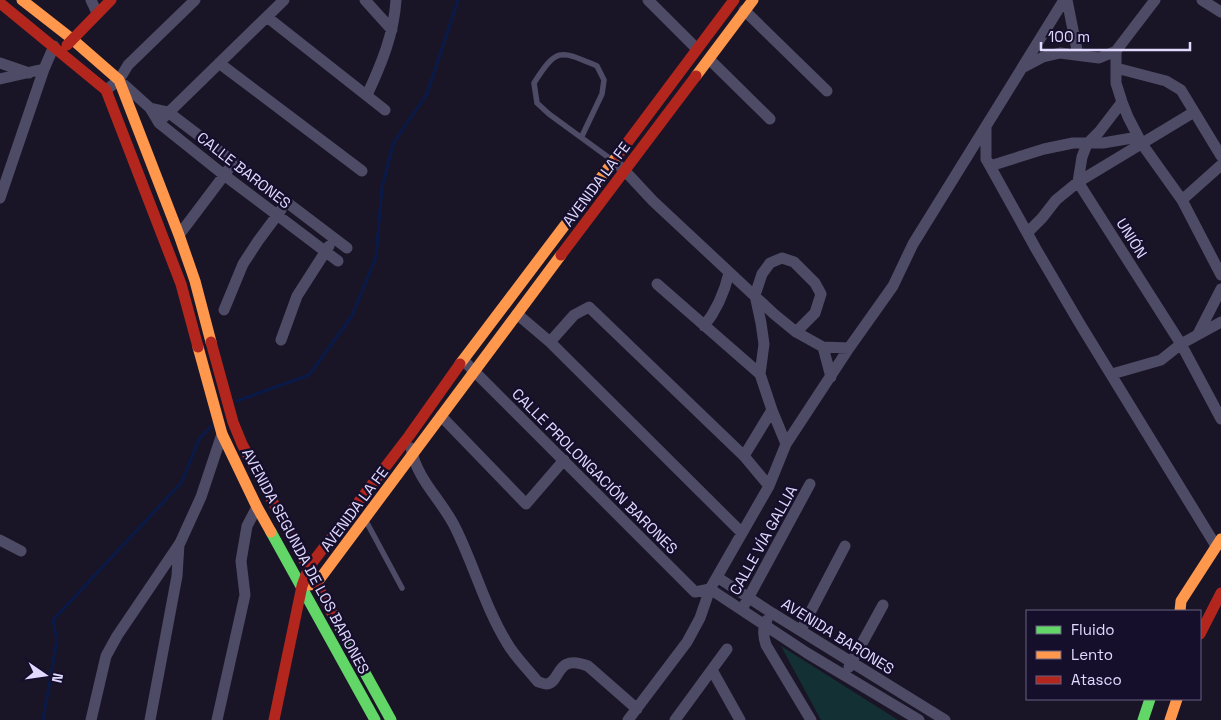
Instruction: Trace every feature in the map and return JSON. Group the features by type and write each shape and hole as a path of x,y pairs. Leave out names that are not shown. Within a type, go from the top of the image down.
{"main road":[{"name":"AVENIDA SEGUNDA DE LOS BARONES","path":"22,0 69,36 119,80 195,281 233,422 257,474 391,720"},
{"path":"58,49 95,5 111,0"},
{"name":"AVENIDA LA FE","path":"274,720 302,586 309,567 734,0"},
{"name":"AVENIDA LA FE","path":"316,584 752,0"},
{"name":"AVENIDA SEGUNDA DE LOS BARONES","path":"0,3 106,90 181,284 222,434 257,507 374,720"},
{"path":"1180,610 1181,602 1219,542"},
{"path":"1186,610 1221,557"},
{"path":"302,586 316,584"},
{"path":"1201,632 1221,593"},
{"path":"1143,720 1150,700"},
{"path":"1170,720 1177,700"}],"street":[{"path":"106,90 119,80 128,65 196,0"},
{"path":"159,123 168,112 284,0"},
{"path":"365,0 392,30"},
{"path":"367,95 382,65 392,30 396,0"},
{"path":"648,0 697,49"},
{"path":"1066,0 1078,55"},
{"path":"628,720 687,642 700,618 710,589 769,486 786,444 848,348 893,286 913,244 1066,0"},
{"path":"1023,68 1043,57 1060,53 1099,58 1116,51 1155,0"},
{"path":"1202,0 1221,12"},
{"path":"744,10 826,91"},
{"path":"267,17 385,110"},
{"path":"0,198 46,65 58,49"},
{"path":"1116,51 1116,83 1128,117 1140,140 1182,200 1221,275"},
{"path":"708,60 770,119"},
{"path":"0,63 30,73"},
{"path":"219,64 362,171"},
{"path":"0,79 30,73 46,65"},
{"path":"1116,68 1166,81 1181,90 1221,156"},
{"name":"CALLE BARONES","path":"119,80 150,108 159,123 338,261"},
{"path":"1078,182 1082,157 1087,144 1099,132 1122,102"},
{"name":"CALLE BARONES","path":"150,108 168,112 348,248"},
{"path":"1028,232 1056,200 1078,182 1140,140 1194,112"},
{"path":"986,125 986,158 1036,249 1080,324 1219,542"},
{"path":"990,166 1044,149 1073,143 1087,144 1140,140"},
{"path":"614,161 729,273 796,332 823,347 848,348"},
{"path":"179,235 234,162"},
{"path":"1182,200 1221,165"},
{"name":"UNIÓN","path":"1078,182 1181,344 1221,419"},
{"path":"224,310 243,264 286,203"},
{"path":"281,340 297,296 334,238"},
{"path":"786,444 760,374 764,344 755,295 762,274 770,263 782,258 794,262 815,283 821,294 816,313 796,332"},
{"path":"704,326 716,311 725,290 729,273"},
{"path":"657,284 760,374"},
{"path":"1198,334 1221,289"},
{"path":"550,342 574,315 589,307 744,456 769,486"},
{"path":"517,314 550,342 741,532"},
{"path":"1112,374 1162,360 1181,344 1221,322"},
{"path":"823,347 831,377"},
{"name":"CALLE PROLONGACIÓN BARONES","path":"463,360 694,592 710,589"},
{"path":"744,456 772,410"},
{"path":"442,416 526,504 564,460"},
{"path":"90,720 106,656 117,636 180,542 201,497 222,434"},
{"path":"409,436 413,456 423,481 443,505 456,528 507,644 538,682 546,684 551,682 563,666 570,662 579,662 588,666 637,709"},
{"name":"CALLE VÍA GALLIA","path":"742,610 810,484"},
{"path":"217,720 245,595 241,561 247,526 257,507"},
{"path":"0,540 21,551"},
{"path":"150,720 177,576 180,542"},
{"path":"801,630 845,546"},
{"name":"AVENIDA BARONES","path":"717,577 945,720"},
{"name":"AVENIDA BARONES","path":"710,589 807,653 919,720"},
{"path":"844,675 883,605"},
{"path":"772,613 764,625 763,636 766,645 811,720"},
{"path":"675,720 727,649"},
{"path":"712,670 740,720"}],"lane":[{"path":"582,136 602,94 604,80 597,66 569,54 556,56 547,62 534,83 537,103 549,114 582,136 614,161"},
{"path":"365,519 402,588"}],"green space":[{"path":"781,646 898,720 821,720"}],"waterway":[{"path":"237,401 309,375 352,316 376,257 382,187 394,142 427,94 458,0"},
{"path":"43,720 57,640 53,620 182,482 199,439 213,425"}],"traffic: fast":[{"path":"271,532 375,720"},
{"path":"332,613 391,720"},
{"path":"1143,720 1150,700"}],"traffic: slow":[{"path":"22,0 72,39 119,80 179,235 195,281 211,342"},
{"path":"696,76 753,0"},
{"path":"460,364 618,155"},
{"path":"309,585 316,584 561,255"},
{"path":"198,347 222,434 271,532"},
{"path":"1180,610 1181,601 1221,539"},
{"path":"1170,720 1177,700"}],"traffic: jam":[{"path":"67,45 111,0"},
{"path":"618,155 734,0"},
{"path":"0,3 106,90 181,284 198,347"},
{"path":"561,255 696,76"},
{"path":"211,342 233,422 242,444 332,613"},
{"path":"274,720 302,586 309,567 409,436 460,364"},
{"path":"1201,632 1221,593"}]}
